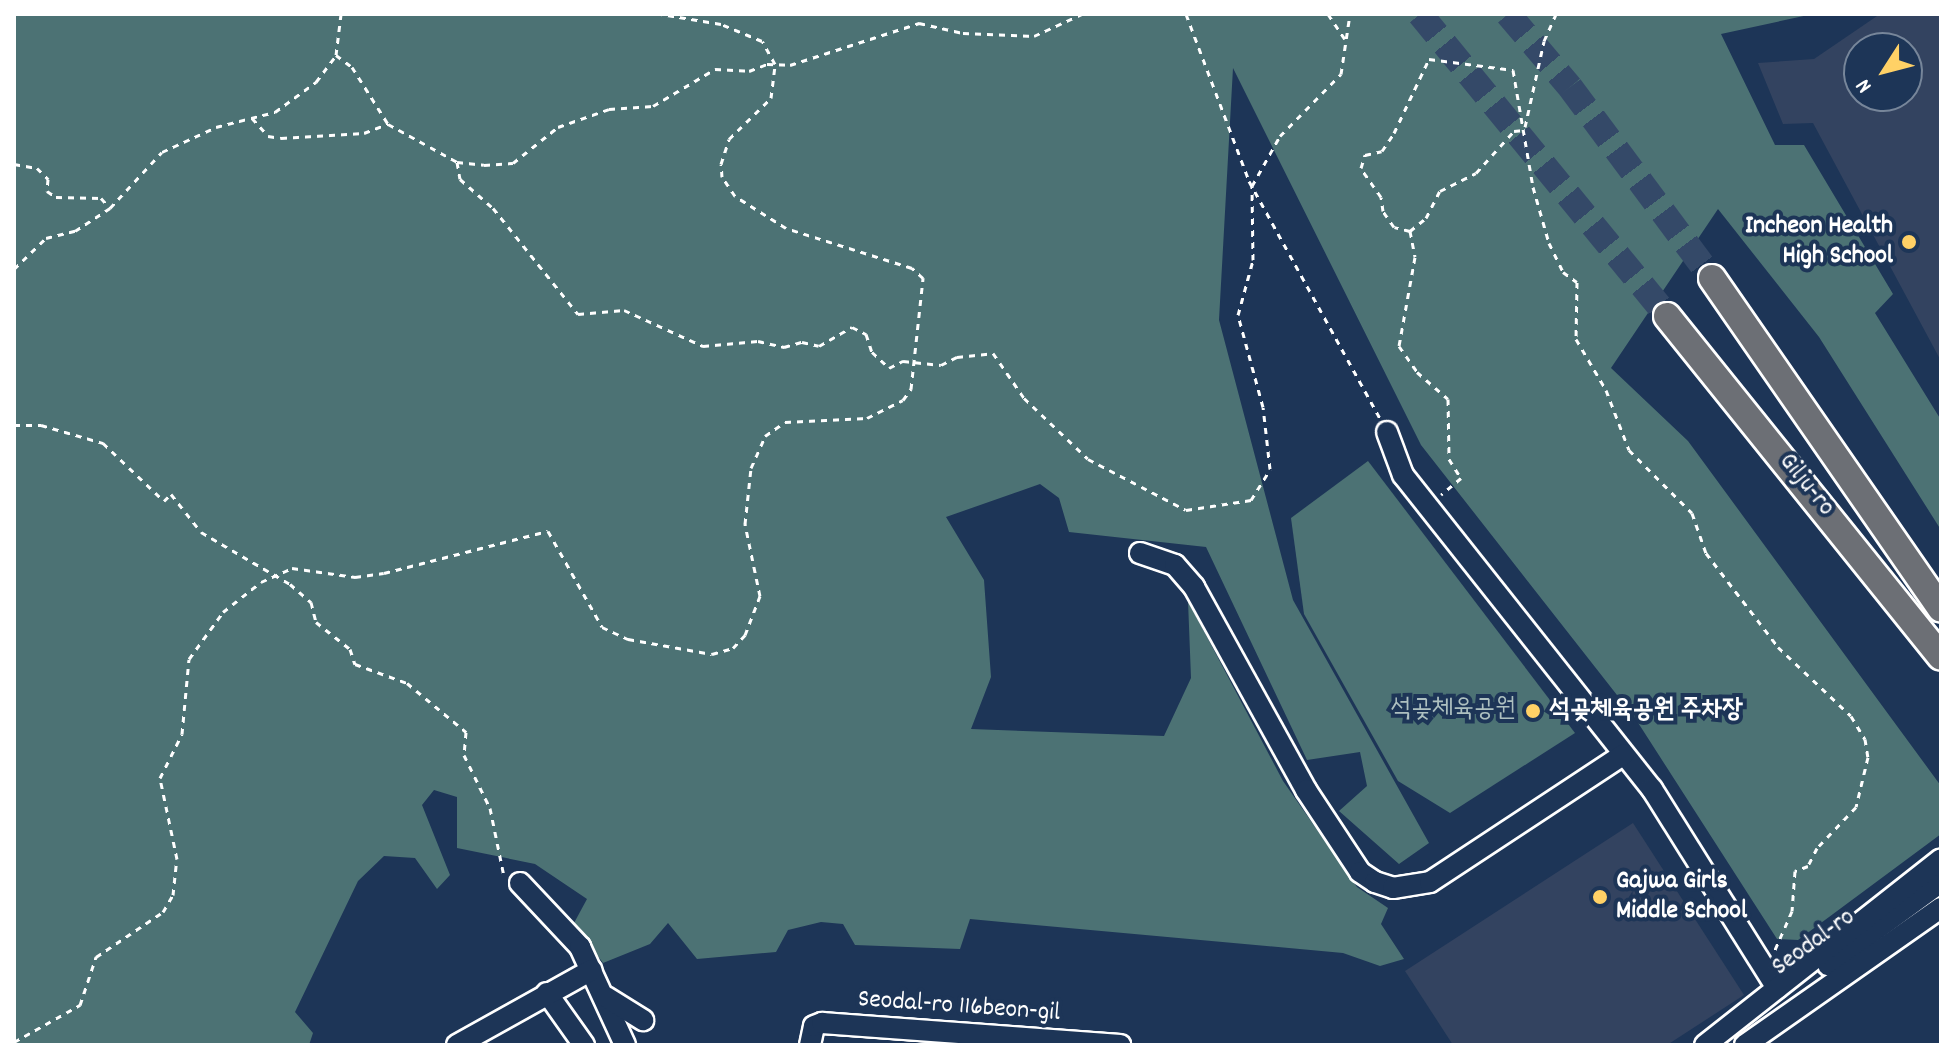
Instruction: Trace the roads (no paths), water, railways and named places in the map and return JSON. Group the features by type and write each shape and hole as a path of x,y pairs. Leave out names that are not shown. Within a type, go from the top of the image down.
{"main road":[{"name":"Gilju-ro","path":"1712,278 1941,609"},
{"name":"Gilju-ro","path":"1667,316 1941,657"}],"street":[{"path":"1387,432 1403,475 1430,505 1624,754 1703,866 1773,982"},
{"path":"1140,553 1175,565 1194,587 1306,790 1360,872 1375,882 1393,888 1430,882 1624,754"},
{"path":"1705,1045 1773,982 1941,859"},
{"name":"Seodal-ro","path":"1717,1045 1941,882"},
{"path":"520,883 543,902 592,970 625,1045"},
{"path":"1745,1045 1939,915"},
{"path":"457,1045 484,1034 547,993 592,970"},
{"path":"547,993 584,1045"},
{"path":"605,996 643,1020"},
{"name":"Seodal-ro 116beon-gil","path":"810,1045 814,1026 822,1023 1120,1045"}],"tunnel":[{"path":"1420,14 1667,316"},
{"path":"1508,14 1570,87 1712,278"}],"place":[{"name":"Incheon Health High School","path":"1909,242"},
{"name":"석곶체육공원 주차장","path":"1533,711"},
{"name":"Gajwa Girls Middle School","path":"1600,897"}],"park label":[{"name":"석곶체육공원","path":"1453,710"}]}
